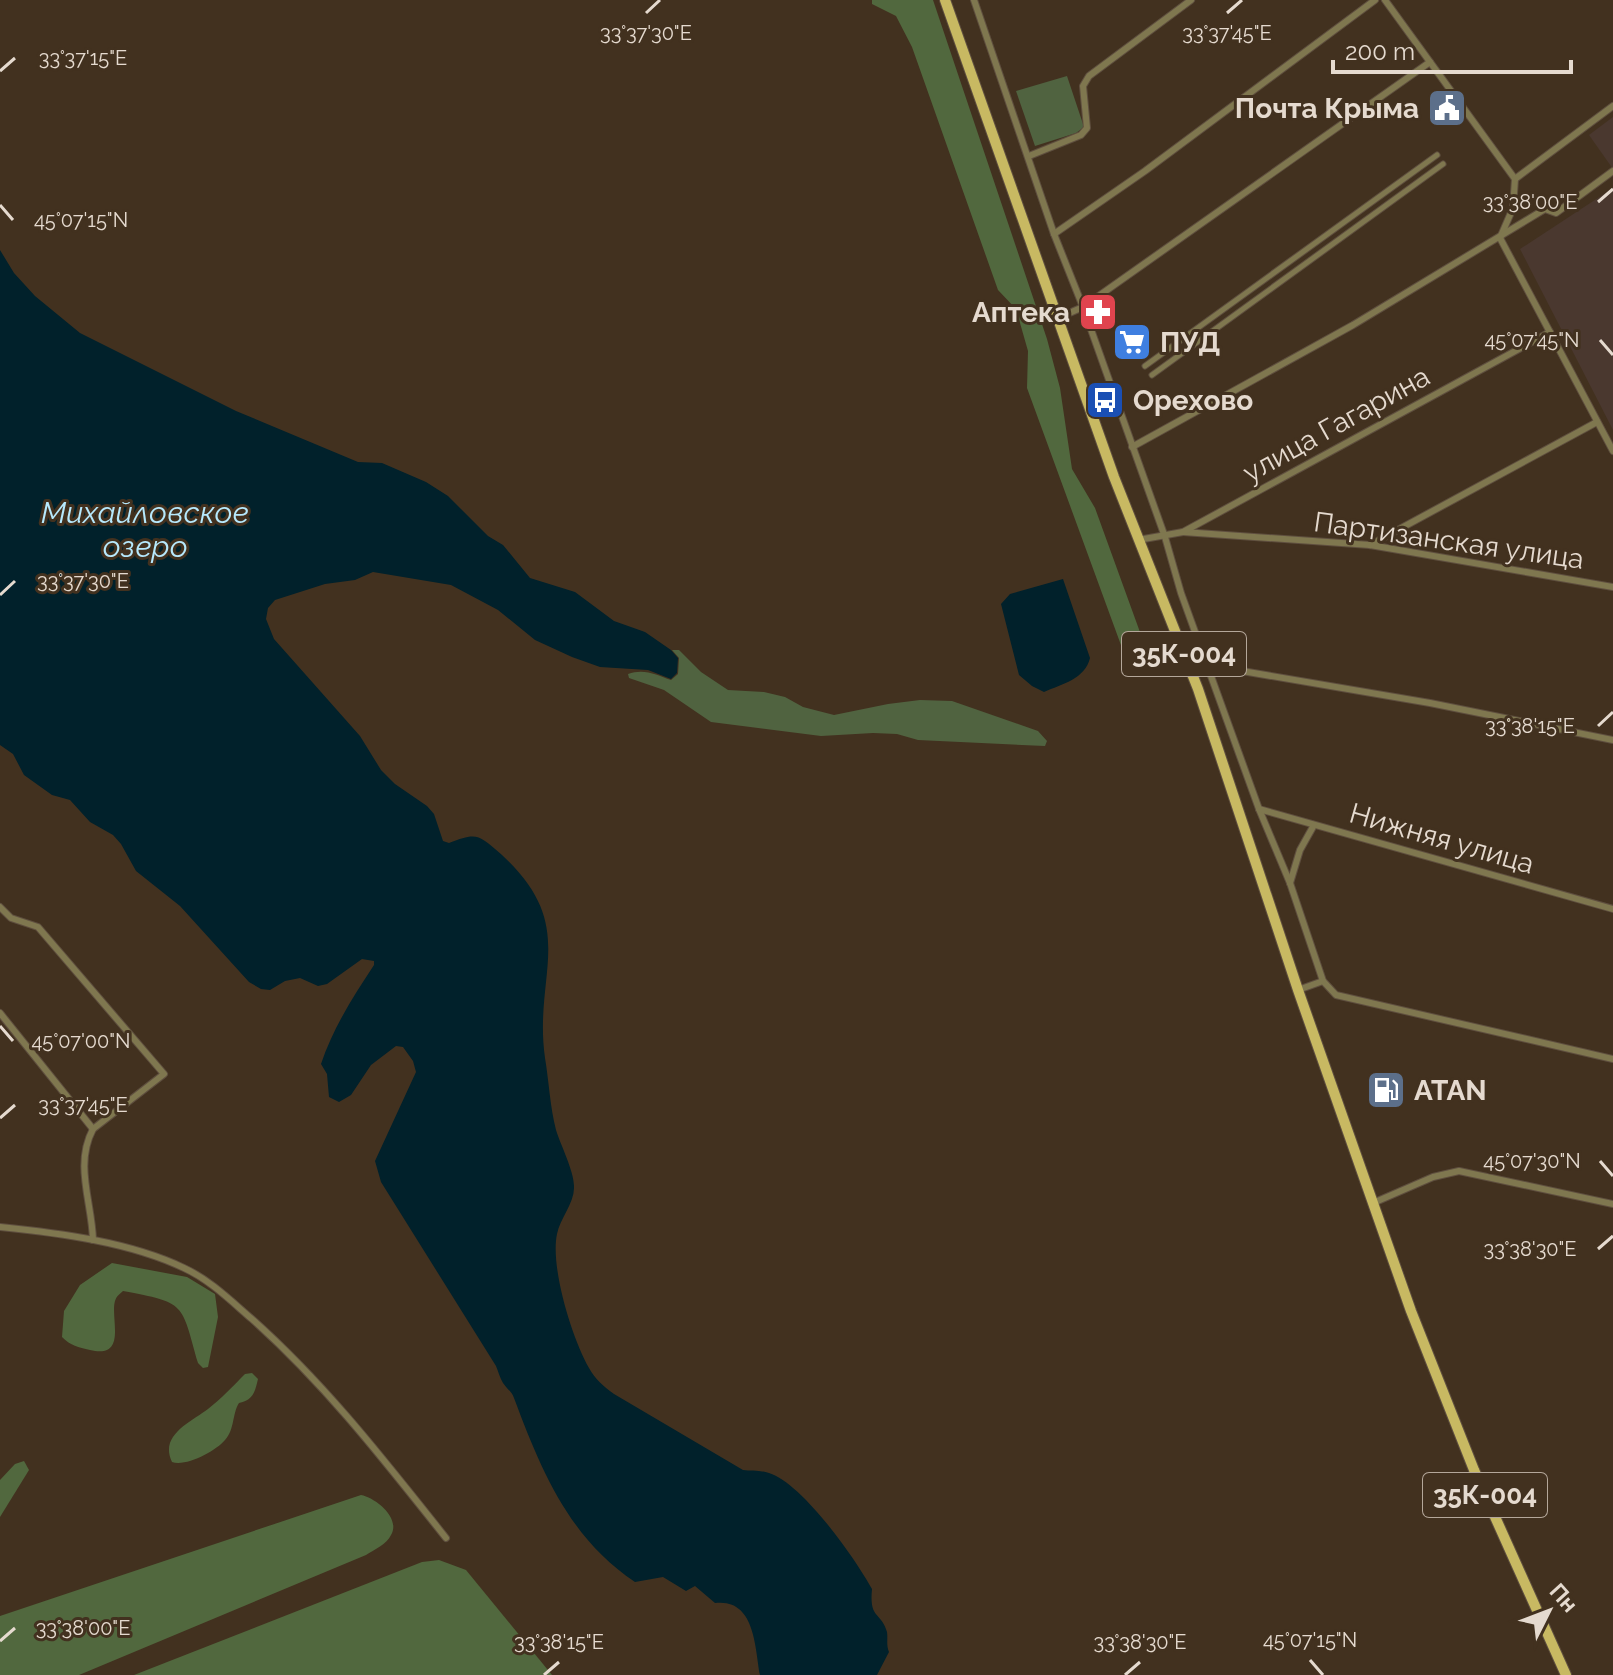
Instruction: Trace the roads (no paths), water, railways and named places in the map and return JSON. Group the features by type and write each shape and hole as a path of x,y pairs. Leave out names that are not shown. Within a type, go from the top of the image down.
{"main road":[{"name":"35К-004","path":"945,0 1138,540 1198,689 1298,990 1446,1403 1566,1675"}],"street":[{"path":"974,0 1054,234 1165,537 1181,593 1259,809 1290,883 1323,981 1338,995 1613,1059"},
{"path":"1029,156 1081,135 1088,123 1082,97 1083,86 1089,76 1191,0"},
{"path":"1054,234 1145,171 1375,0"},
{"path":"1385,0 1515,179 1513,208 1500,238"},
{"path":"1057,318 1083,307 1430,62"},
{"path":"1515,179 1613,106"},
{"path":"1145,366 1437,155"},
{"path":"1152,375 1443,164"},
{"path":"1132,447 1353,325 1545,209 1556,213 1613,171"},
{"path":"1500,238 1613,451"},
{"path":"1246,293 1252,303"},
{"name":"улица Гагарина","path":"1138,540 1183,532 1550,332"},
{"path":"1170,347 1177,357"},
{"path":"1370,545 1597,422"},
{"name":"Партизанская улица","path":"1183,532 1370,545 1613,587"},
{"path":"1201,644 1242,671 1430,703 1613,740"},
{"name":"Нижняя улица","path":"1259,809 1613,909"},
{"path":"1290,883 1300,850 1314,825"},
{"path":"0,907 11,918 38,927 164,1074 93,1129 84,1161 85,1191 93,1218 93,1240"},
{"path":"1298,990 1323,981"},
{"path":"0,1013 93,1129"},
{"path":"1373,1203 1433,1177 1459,1171 1613,1204"},
{"path":"0,1227 54,1232 93,1240 182,1267 218,1290 297,1359 338,1404 446,1538"}],"water":[{"name":"Михайловское озеро","path":"0,250 14,273 35,296 80,333 236,411 358,462 382,463 426,482 448,496 488,536 503,545 530,578 575,592 614,621 645,632 678,658 677,673 671,679 648,670 600,667 535,640 498,610 451,585 373,572 355,580 325,584 275,600 268,608 266,619 274,639 360,736 381,770 434,814 443,841 449,843 472,836 482,839 526,881 540,905 547,928 548,952 543,1028 545,1058 554,1121 574,1182 572,1199 557,1234 557,1265 570,1321 589,1368 614,1394 743,1470 766,1472 782,1480 812,1506 841,1541 872,1589 872,1606 885,1625 889,1652 877,1675 760,1675 751,1627 738,1608 715,1603 695,1586 686,1591 663,1577 635,1582 592,1545 575,1523 547,1476 513,1396 496,1366 381,1182 375,1161 416,1072 413,1061 403,1047 396,1046 371,1065 351,1095 339,1102 329,1097 327,1074 321,1064 338,1025 374,961 362,959 327,984 318,986 300,978 285,981 270,990 261,989 249,982 180,906 136,871 113,835 90,822 70,800 52,795 24,775 13,754 0,745"},
{"path":"1063,579 1090,658 1078,676 1044,692 1019,675 1001,604 1010,594"}],"place":[{"name":"Почта Крыма","path":"1447,108"},
{"name":"Аптека","path":"1098,312"},
{"name":"ПУД","path":"1132,342"},
{"name":"Орехово","path":"1105,400"},
{"name":"ATAN","path":"1386,1090"}]}
